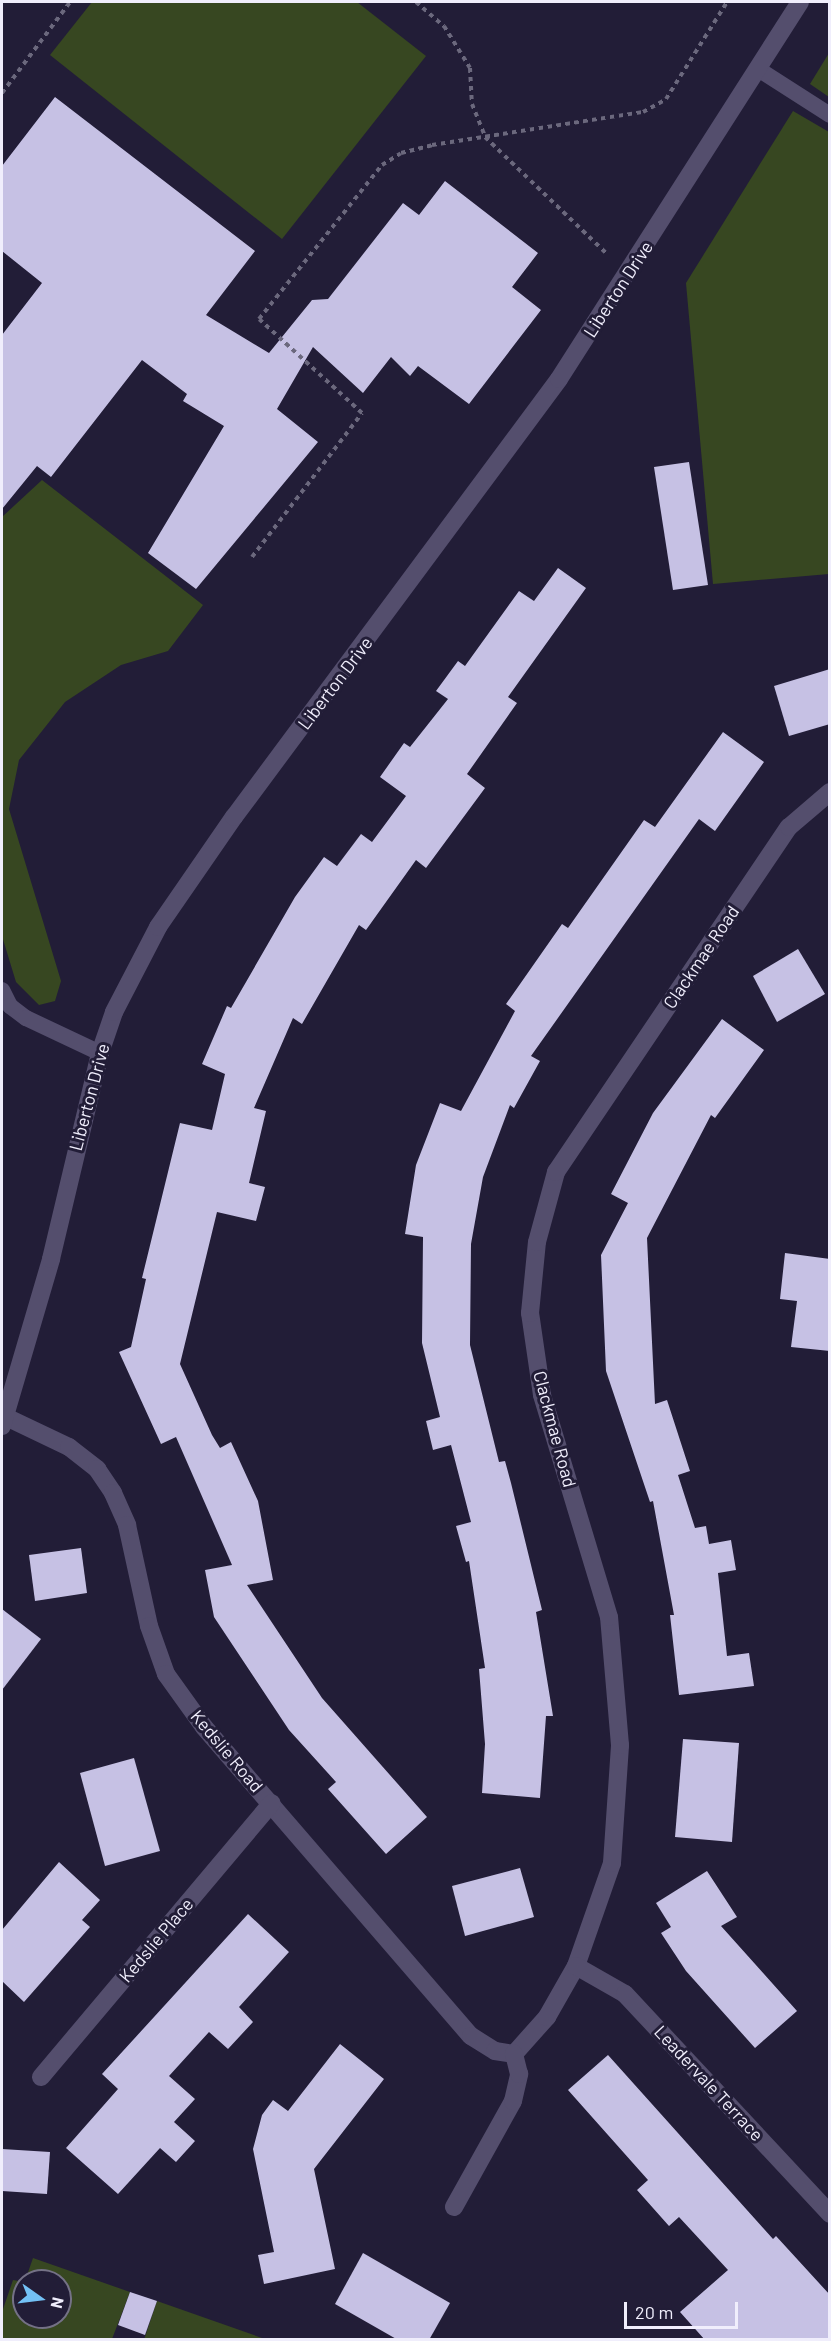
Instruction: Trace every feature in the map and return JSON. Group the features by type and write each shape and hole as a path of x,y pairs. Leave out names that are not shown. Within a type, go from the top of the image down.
{"street":[{"name":"Liberton Drive","path":"4,1421 51,1259 100,1053 141,958 188,882 558,379 629,273 800,2"},
{"name":"Clackmae Road","path":"576,1966 612,1863 620,1745 609,1617 542,1395 530,1313 537,1242 556,1172 789,827 830,792"},
{"name":"Kedslie Road","path":"4,1421 69,1447 97,1469 113,1493 127,1525 149,1626 166,1674 204,1727 471,2036 495,2051 514,2054"},
{"name":"Kedslie Place","path":"40,2077 272,1803"},
{"path":"454,2207 513,2101 519,2074 514,2054 547,2017 576,1966"},
{"name":"Leadervale Terrace","path":"576,1966 625,1994 830,2214"}],"lane":[{"path":"758,69 830,115"},
{"path":"2,990 10,1006 26,1018 100,1053"}],"path":[{"path":"2,93 70,2"},
{"path":"416,2 444,26 470,68 472,104 485,137 629,273"},
{"path":"252,557 362,412 259,319 382,165 401,153 485,137 622,117 658,103 666,99 727,2"}],"green space":[{"path":"92,2 357,2 426,56 282,239 50,55"},
{"path":"829,53 829,97 810,84"},
{"path":"793,111 829,132 829,574 713,584 686,283"},
{"path":"42,480 203,605 168,651 121,665 65,702 19,760 9,809 61,981 55,1001 39,1005 16,982 2,936 2,517"},
{"path":"33,2258 64,2269 29,2269"},
{"path":"72,2272 130,2292 112,2339 2,2338 2,2312 12,2283 12,2329 72,2329"},
{"path":"157,2301 265,2339 144,2340"}],"building":[{"path":"55,97 255,251 206,315 269,353 312,300 328,299 403,203 419,215 445,181 538,253 512,287 541,310 469,404 418,366 410,376 391,357 363,393 313,347 277,409 318,442 196,589 148,553 224,426 183,401 187,394 142,360 51,477 37,466 2,509 2,335 42,283 2,251 2,166"},
{"path":"689,462 708,585 673,590 654,467"},
{"path":"558,568 586,588 508,697 517,703 467,774 485,788 426,868 416,860 366,930 359,925 302,1024 293,1018 254,1108 266,1111 249,1183 265,1187 256,1221 217,1212 180,1364 212,1435 220,1448 231,1442 258,1501 273,1580 247,1585 322,1698 427,1817 386,1854 328,1789 336,1782 289,1730 214,1617 205,1570 232,1565 176,1437 161,1444 119,1352 131,1347 146,1279 142,1278 180,1123 212,1130 225,1074 202,1064 227,1006 231,1008 295,897 324,857 337,866 361,834 372,842 406,796 380,777 404,743 410,747 448,699 436,691 458,661 465,666 519,591 534,601"},
{"path":"830,669 830,724 789,736 774,686"},
{"path":"723,732 764,762 715,831 699,819 531,1056 540,1061 514,1108 510,1105 483,1177 471,1244 470,1345 499,1462 505,1461 511,1483 542,1610 536,1612 553,1716 546,1716 540,1798 482,1793 485,1744 479,1669 485,1668 469,1561 466,1562 456,1526 471,1522 451,1445 433,1450 426,1421 440,1417 422,1343 423,1237 405,1234 416,1165 440,1103 461,1111 515,1011 506,1004 562,924 568,928 644,820 655,827"},
{"path":"798,949 825,994 777,1022 753,976"},
{"path":"722,1019 764,1050 715,1118 711,1115 647,1238 655,1404 667,1400 690,1471 678,1475 695,1528 706,1526 709,1544 731,1540 736,1570 718,1573 727,1656 749,1653 754,1686 679,1695 670,1615 674,1615 653,1501 650,1502 606,1371 601,1255 628,1203 611,1194 653,1113"},
{"path":"785,1253 830,1259 830,1351 791,1347 797,1301 780,1299"},
{"path":"81,1548 87,1593 35,1601 29,1555"},
{"path":"2,1609 41,1639 2,1690"},
{"path":"683,1739 739,1743 732,1842 675,1837"},
{"path":"134,1758 160,1851 105,1866 80,1773"},
{"path":"59,1862 100,1900 82,1920 90,1927 24,2002 2,1981 2,1930"},
{"path":"520,1868 534,1917 465,1936 452,1886"},
{"path":"707,1871 737,1917 721,1926 797,2011 755,2048 686,1971 661,1933 671,1927 656,1903"},
{"path":"248,1914 289,1952 239,2007 253,2022 228,2049 209,2032 169,2076 195,2099 174,2122 195,2141 176,2162 160,2148 118,2194 66,2148 118,2089 102,2074"},
{"path":"340,2044 384,2079 314,2169 335,2269 264,2284 258,2255 274,2252 253,2149 262,2115 273,2100 288,2111"},
{"path":"608,2055 773,2239 776,2236 830,2295 830,2340 705,2340 680,2312 728,2270 679,2217 669,2226 637,2190 648,2180 568,2090"},
{"path":"2,2149 50,2152 47,2194 2,2191"},
{"path":"363,2253 450,2303 429,2340 398,2340 335,2304"},
{"path":"130,2292 157,2301 145,2335 118,2325"}]}
